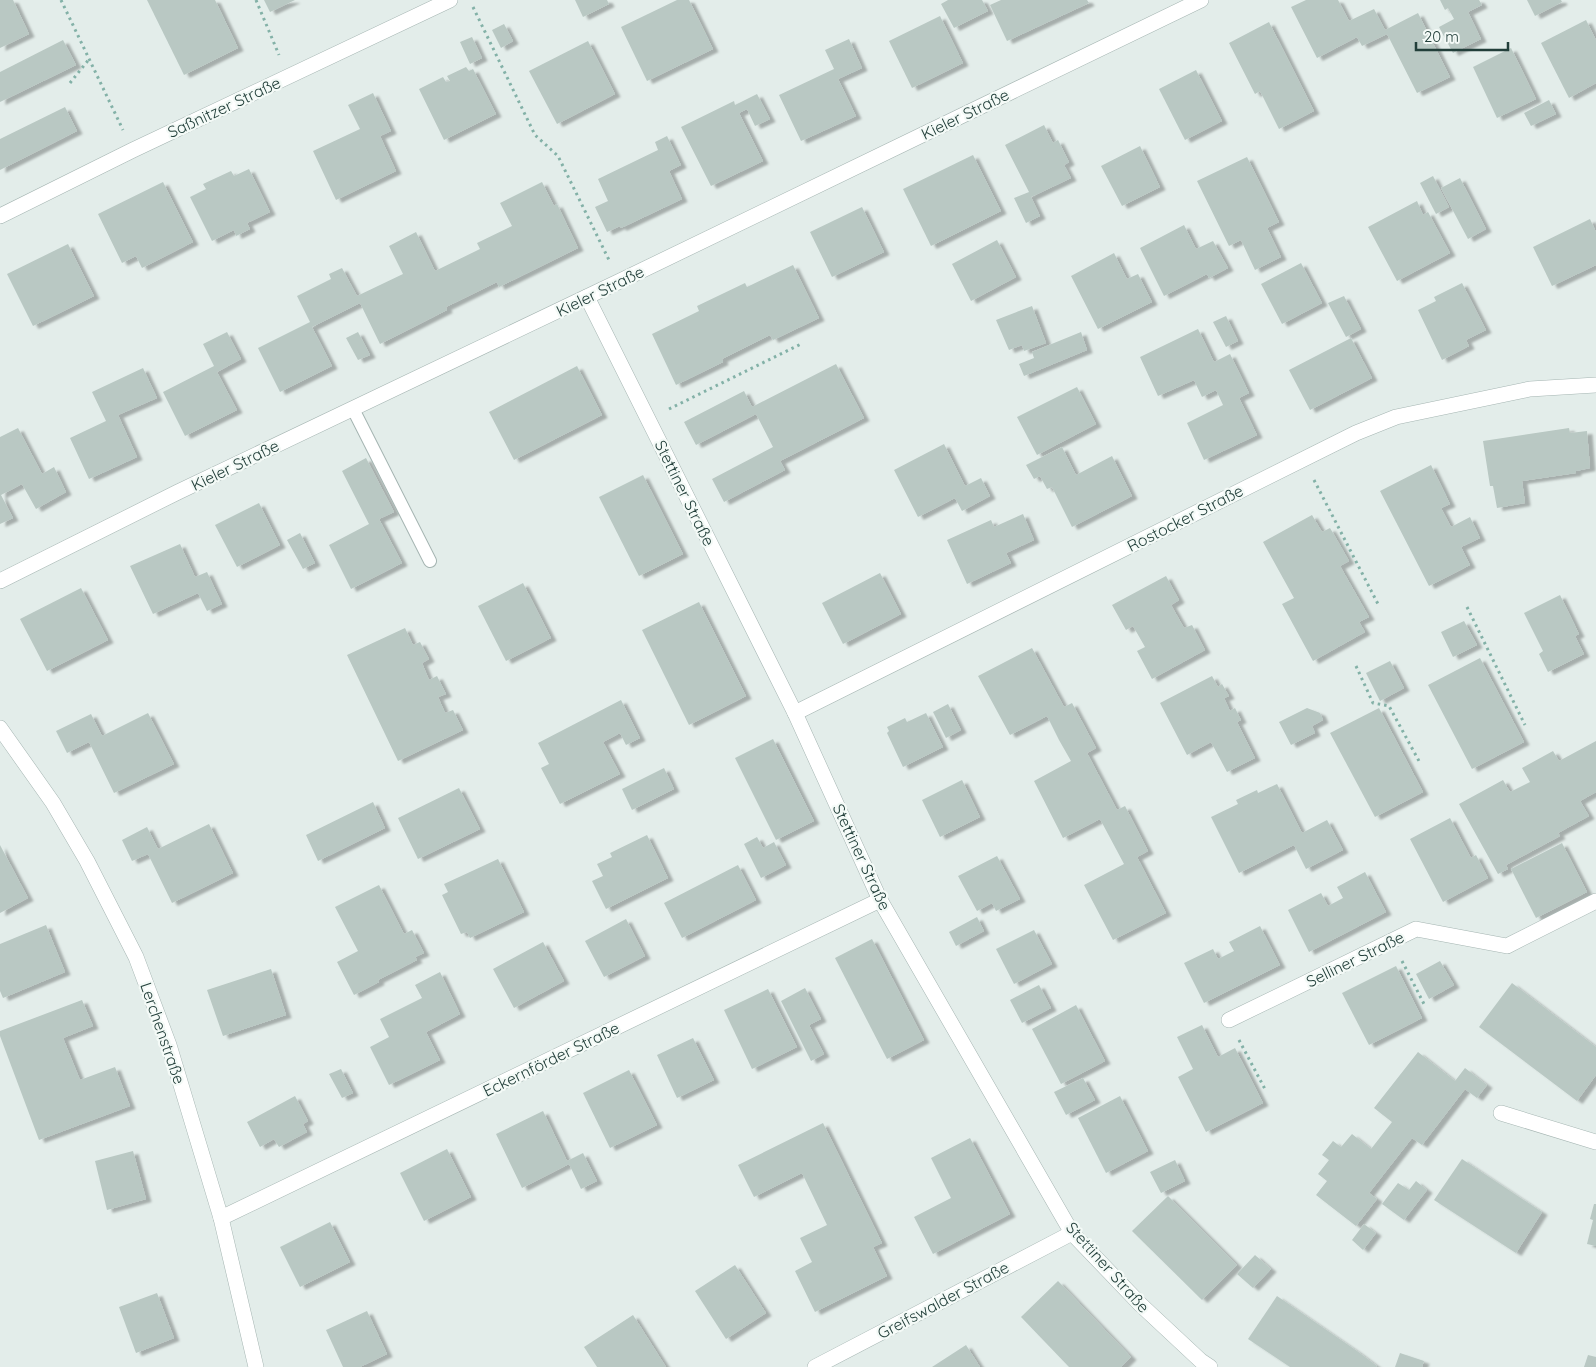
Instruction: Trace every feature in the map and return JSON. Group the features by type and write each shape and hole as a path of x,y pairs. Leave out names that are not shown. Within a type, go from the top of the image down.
{"street":[{"name":"Saßnitzer Straße","path":"0,216 133,150 450,0"},
{"name":"Kieler Straße","path":"0,581 178,492 587,297 1201,0"},
{"name":"Stettiner Straße","path":"587,297 794,713 880,900 1072,1233 1141,1305 1201,1361 1210,1367"},
{"name":"Rostocker Straße","path":"794,713 1356,433 1396,417 1530,389 1596,386"},
{"name":"Lerchenstraße","path":"0,728 53,804 87,861 136,956 170,1045 221,1218 256,1367"},
{"name":"Eckernförder Straße","path":"221,1218 880,900"},
{"name":"Selliner Straße","path":"1229,1020 1416,929 1507,946 1596,901"},
{"path":"1501,1113 1596,1142"},
{"name":"Greifswalder Straße","path":"815,1367 1072,1233"}],"lane":[{"path":"353,408 430,560"}],"path":[{"path":"61,0 133,150"},
{"path":"256,0 288,77"},
{"path":"470,0 535,135 558,156 620,281"},
{"path":"70,83 90,58"},
{"path":"648,419 801,344"},
{"path":"1304,459 1379,606"},
{"path":"1467,607 1525,725"},
{"path":"1356,666 1373,703 1389,706 1419,761"},
{"path":"1391,941 1424,1004"},
{"path":"1229,1020 1266,1091"}],"building":[{"path":"0,0 13,0 29,34 0,48"},
{"path":"147,0 215,0 238,48 184,75"},
{"path":"264,0 295,0 270,12"},
{"path":"575,0 607,0 609,4 583,17"},
{"path":"677,0 689,0 713,49 647,81 621,27"},
{"path":"948,0 982,0 988,11 954,28 941,4"},
{"path":"1001,0 1087,0 1089,3 1007,41 990,5"},
{"path":"1306,0 1338,0 1349,21 1374,9 1385,30 1418,13 1450,77 1417,93 1387,34 1362,46 1357,37 1317,58 1291,7"},
{"path":"1440,0 1479,0 1482,5 1468,12 1481,39 1453,53 1439,27 1454,19 1448,8 1445,10"},
{"path":"1527,0 1561,0 1562,2 1535,16"},
{"path":"940,16 963,63 912,88 889,41"},
{"path":"1586,20 1596,40 1596,83 1569,98 1541,43"},
{"path":"1269,22 1314,111 1279,129 1260,91 1255,94 1229,43"},
{"path":"504,24 513,41 501,48 492,30"},
{"path":"472,37 482,58 470,64 460,42"},
{"path":"849,39 862,68 838,79 856,116 801,141 779,95 834,69 825,50"},
{"path":"63,40 76,65 0,102 0,72"},
{"path":"588,41 615,94 557,124 529,71"},
{"path":"1511,48 1536,99 1497,118 1473,67"},
{"path":"466,67 469,71 473,69 496,114 444,140 419,89 443,77 446,82 450,81 447,76"},
{"path":"1196,70 1222,121 1185,140 1159,89"},
{"path":"373,93 391,131 380,136 396,171 336,200 313,151 360,129 348,105"},
{"path":"757,94 770,119 755,126 747,109 739,113 763,161 711,186 681,127 734,101 735,105"},
{"path":"1549,100 1556,114 1531,126 1524,113"},
{"path":"65,107 77,131 0,170 0,139"},
{"path":"1044,125 1053,143 1058,140 1069,162 1064,165 1071,178 1031,197 1040,216 1026,223 1014,198 1029,192 1005,145"},
{"path":"667,136 681,165 669,171 682,199 621,228 620,226 607,232 595,207 608,201 598,179 658,150 655,142"},
{"path":"1140,146 1160,187 1122,206 1101,166"},
{"path":"973,155 1001,211 931,246 903,189"},
{"path":"1247,157 1279,222 1267,228 1281,257 1255,270 1241,240 1229,246 1197,181"},
{"path":"249,169 270,212 247,223 250,229 236,236 234,230 212,241 190,197 206,189 203,184 231,171 234,176"},
{"path":"1433,176 1449,207 1436,214 1420,183"},
{"path":"1460,178 1486,229 1468,239 1441,188"},
{"path":"163,182 193,242 142,268 136,256 122,263 98,214"},
{"path":"542,182 554,206 557,204 578,248 499,287 497,282 446,307 447,310 380,344 360,303 312,327 332,366 280,392 258,348 310,322 297,296 331,279 329,274 342,268 357,296 403,274 389,246 416,232 435,271 480,249 477,243 512,226 500,203"},
{"path":"1417,201 1423,215 1428,212 1450,253 1397,281 1368,227"},
{"path":"862,207 884,252 832,277 810,232"},
{"path":"1590,219 1596,232 1596,265 1552,286 1533,247"},
{"path":"1184,225 1196,249 1213,241 1228,268 1209,278 1207,274 1164,296 1140,248"},
{"path":"997,240 1016,277 971,301 952,264"},
{"path":"68,244 94,296 33,326 7,274"},
{"path":"1114,253 1127,279 1138,274 1152,302 1098,329 1071,276"},
{"path":"1301,263 1322,303 1282,324 1261,284"},
{"path":"793,265 819,318 773,340 770,335 722,359 723,362 676,385 652,334 699,311 697,306 745,283 747,287"},
{"path":"1462,283 1486,330 1466,340 1469,346 1442,360 1418,310 1436,301 1434,297"},
{"path":"1344,296 1361,329 1346,337 1328,303"},
{"path":"1032,306 1046,343 1024,351 1022,345 1009,350 996,320"},
{"path":"1226,316 1238,341 1226,347 1213,322"},
{"path":"1198,329 1214,362 1230,354 1249,393 1239,398 1257,435 1204,460 1187,423 1223,405 1216,390 1202,397 1194,380 1158,396 1140,357"},
{"path":"227,332 241,359 217,372 237,410 185,436 163,392 214,366 203,344"},
{"path":"358,332 370,355 358,360 346,338"},
{"path":"1081,332 1087,350 1024,376 1019,364 1034,358 1032,352"},
{"path":"1351,338 1372,378 1310,410 1289,370"},
{"path":"836,364 864,418 780,461 785,470 724,502 712,479 773,447 756,414 696,445 684,422 744,391 752,407"},
{"path":"577,366 602,415 514,460 489,412"},
{"path":"143,368 157,398 118,415 137,457 89,479 70,438 106,421 92,392"},
{"path":"1077,387 1096,424 1037,455 1017,417"},
{"path":"18,428 42,474 54,467 66,492 36,509 22,484 1,495 13,518 0,524 0,437"},
{"path":"1569,428 1570,433 1587,431 1590,468 1576,471 1576,473 1522,481 1525,503 1497,508 1493,486 1490,486 1483,441"},
{"path":"944,444 965,486 981,478 990,496 962,511 955,498 918,517 894,470"},
{"path":"1062,447 1076,475 1112,456 1132,496 1072,527 1052,487 1047,489 1040,476 1034,479 1026,465"},
{"path":"366,458 394,512 379,519 402,563 351,589 329,545 369,524 342,471"},
{"path":"1431,465 1450,504 1441,508 1451,527 1470,517 1480,538 1461,547 1470,565 1429,586 1380,491"},
{"path":"643,475 683,554 639,576 599,497"},
{"path":"259,503 280,545 237,567 215,525"},
{"path":"1023,514 1034,540 1006,553 1011,563 967,584 947,540 991,520 994,527"},
{"path":"1312,515 1322,532 1330,528 1349,561 1340,566 1369,617 1359,622 1365,632 1313,661 1282,604 1294,598 1263,542"},
{"path":"300,533 315,563 303,569 287,540"},
{"path":"180,544 195,577 207,572 222,604 207,611 198,593 153,614 130,566"},
{"path":"880,573 901,614 843,644 822,603"},
{"path":"1166,576 1179,600 1171,605 1184,628 1192,625 1205,650 1152,679 1137,651 1145,647 1133,626 1126,630 1112,605"},
{"path":"523,583 551,638 506,661 478,606"},
{"path":"81,588 108,640 47,671 20,619"},
{"path":"1560,595 1579,634 1575,636 1584,654 1548,672 1539,654 1543,651 1524,613"},
{"path":"699,602 746,696 689,725 642,630"},
{"path":"1464,621 1477,645 1453,657 1441,632"},
{"path":"405,628 413,645 420,642 429,659 422,663 429,680 437,676 446,694 438,697 445,713 453,710 463,730 398,761 347,655"},
{"path":"1032,648 1064,707 1072,703 1096,748 1087,753 1117,810 1125,806 1148,851 1137,857 1166,913 1113,940 1084,885 1124,864 1100,819 1063,838 1034,781 1071,761 1047,716 1010,735 978,676"},
{"path":"1480,658 1524,742 1472,769 1428,685"},
{"path":"1390,661 1404,688 1380,701 1366,673"},
{"path":"1212,676 1218,687 1222,684 1229,696 1224,698 1230,711 1235,708 1241,720 1237,722 1255,758 1227,772 1211,742 1187,755 1160,703"},
{"path":"621,700 640,738 626,745 620,733 603,742 620,774 560,804 541,768 549,764 538,743"},
{"path":"948,704 961,730 946,738 933,712"},
{"path":"1307,708 1320,713 1323,720 1312,726 1315,733 1291,745 1279,722"},
{"path":"1379,708 1423,792 1375,817 1330,733"},
{"path":"148,713 174,764 114,793 89,742 67,753 56,731 91,714 102,736"},
{"path":"926,713 943,747 903,767 887,733 889,731 887,727 905,718 907,722"},
{"path":"773,739 814,821 776,840 735,758"},
{"path":"1596,741 1596,792 1580,801 1589,816 1558,833 1560,836 1506,865 1508,869 1498,874 1459,804 1503,780 1510,792 1530,782 1522,768 1553,751 1559,761"},
{"path":"664,768 674,789 632,810 622,789"},
{"path":"962,780 980,817 940,837 922,800"},
{"path":"1277,784 1302,833 1327,820 1343,850 1306,869 1294,845 1239,873 1211,817 1238,804 1236,800 1257,790 1258,793"},
{"path":"459,788 480,829 418,859 398,818"},
{"path":"373,802 385,828 318,861 306,835"},
{"path":"1450,818 1471,858 1476,855 1488,878 1443,902 1410,839"},
{"path":"209,824 233,873 172,903 148,854 132,861 122,840 147,827 158,849"},
{"path":"647,835 668,878 606,909 592,881 603,876 597,864 612,857 610,853"},
{"path":"757,837 763,848 774,842 786,865 761,878 744,844"},
{"path":"1562,843 1587,892 1536,918 1511,869"},
{"path":"0,845 28,898 0,913"},
{"path":"997,856 1020,899 996,911 992,903 977,911 958,876"},
{"path":"498,859 524,912 470,938 467,932 461,934 442,895 448,892 444,884"},
{"path":"738,865 756,900 682,938 664,903"},
{"path":"1365,872 1386,912 1309,952 1288,910 1321,893 1328,906 1343,898 1337,887"},
{"path":"379,885 404,934 412,930 424,953 415,957 417,960 354,995 337,962 358,951 335,907"},
{"path":"977,917 984,931 956,946 949,932"},
{"path":"626,919 645,956 604,977 585,941"},
{"path":"46,925 65,972 3,998 0,991 0,944"},
{"path":"1260,926 1280,965 1204,1003 1184,963 1213,949 1218,959 1234,951 1229,942"},
{"path":"1034,930 1052,964 1014,984 996,949"},
{"path":"872,939 924,1040 887,1059 835,958"},
{"path":"543,942 564,981 514,1008 493,969"},
{"path":"1440,961 1454,985 1429,999 1416,974"},
{"path":"1396,966 1422,1018 1369,1045 1342,993"},
{"path":"271,969 286,1015 223,1036 207,990"},
{"path":"440,972 460,1014 426,1032 440,1060 389,1085 370,1047 389,1037 380,1019 422,998 415,985"},
{"path":"1512,983 1596,1047 1596,1075 1577,1101 1479,1027"},
{"path":"1039,985 1051,1008 1022,1023 1010,1000"},
{"path":"805,988 821,1019 809,1025 824,1054 811,1061 781,1001"},
{"path":"768,989 797,1047 752,1069 724,1010"},
{"path":"82,1000 93,1026 63,1038 80,1080 115,1067 130,1106 39,1140 0,1036 0,1031"},
{"path":"1076,1005 1105,1061 1061,1084 1032,1029"},
{"path":"1202,1025 1218,1057 1235,1048 1263,1103 1206,1132 1178,1077 1193,1069 1177,1037"},
{"path":"693,1038 714,1080 677,1098 657,1055"},
{"path":"1418,1052 1455,1081 1465,1068 1487,1085 1477,1098 1465,1089 1422,1145 1412,1138 1369,1193 1377,1199 1356,1226 1316,1195 1327,1181 1318,1174 1329,1160 1322,1155 1333,1141 1341,1147 1352,1134 1371,1149 1392,1122 1374,1108"},
{"path":"341,1069 353,1093 342,1098 329,1074"},
{"path":"629,1070 657,1125 610,1148 583,1093"},
{"path":"1083,1078 1095,1100 1066,1115 1054,1092"},
{"path":"295,1096 308,1121 303,1124 307,1132 279,1147 274,1139 260,1147 247,1122"},
{"path":"1120,1096 1148,1151 1106,1173 1078,1118"},
{"path":"543,1111 567,1161 583,1153 597,1181 581,1189 569,1164 522,1188 496,1134"},
{"path":"823,1123 882,1243 873,1247 887,1276 815,1312 795,1271 812,1262 800,1238 827,1225 802,1173 754,1197 738,1165"},
{"path":"970,1138 1010,1214 933,1254 914,1217 951,1198 931,1158"},
{"path":"447,1149 471,1197 424,1221 400,1173"},
{"path":"133,1151 146,1199 107,1210 95,1161"},
{"path":"1462,1159 1542,1212 1516,1253 1434,1200"},
{"path":"1175,1160 1185,1181 1161,1193 1150,1172"},
{"path":"1416,1181 1427,1190 1404,1220 1382,1204 1398,1183 1409,1190"},
{"path":"1168,1196 1237,1265 1202,1300 1132,1231"},
{"path":"1594,1204 1596,1204 1596,1246 1587,1244 1593,1220 1590,1219"},
{"path":"330,1222 350,1262 300,1287 280,1247"},
{"path":"1364,1224 1376,1233 1363,1250 1352,1240"},
{"path":"1255,1255 1271,1269 1253,1288 1237,1274"},
{"path":"735,1265 766,1313 726,1339 695,1291"},
{"path":"1058,1281 1131,1357 1121,1367 1069,1367 1021,1317"},
{"path":"157,1293 174,1338 136,1353 119,1307"},
{"path":"1277,1296 1377,1366 1290,1367 1248,1339"},
{"path":"367,1311 387,1354 360,1367 343,1367 326,1330"},
{"path":"633,1315 666,1367 597,1367 584,1347"},
{"path":"966,1345 980,1367 932,1367"},
{"path":"1400,1353 1424,1361 1422,1367 1395,1367"},
{"path":"1588,1355 1596,1357 1596,1367 1584,1367"}]}
